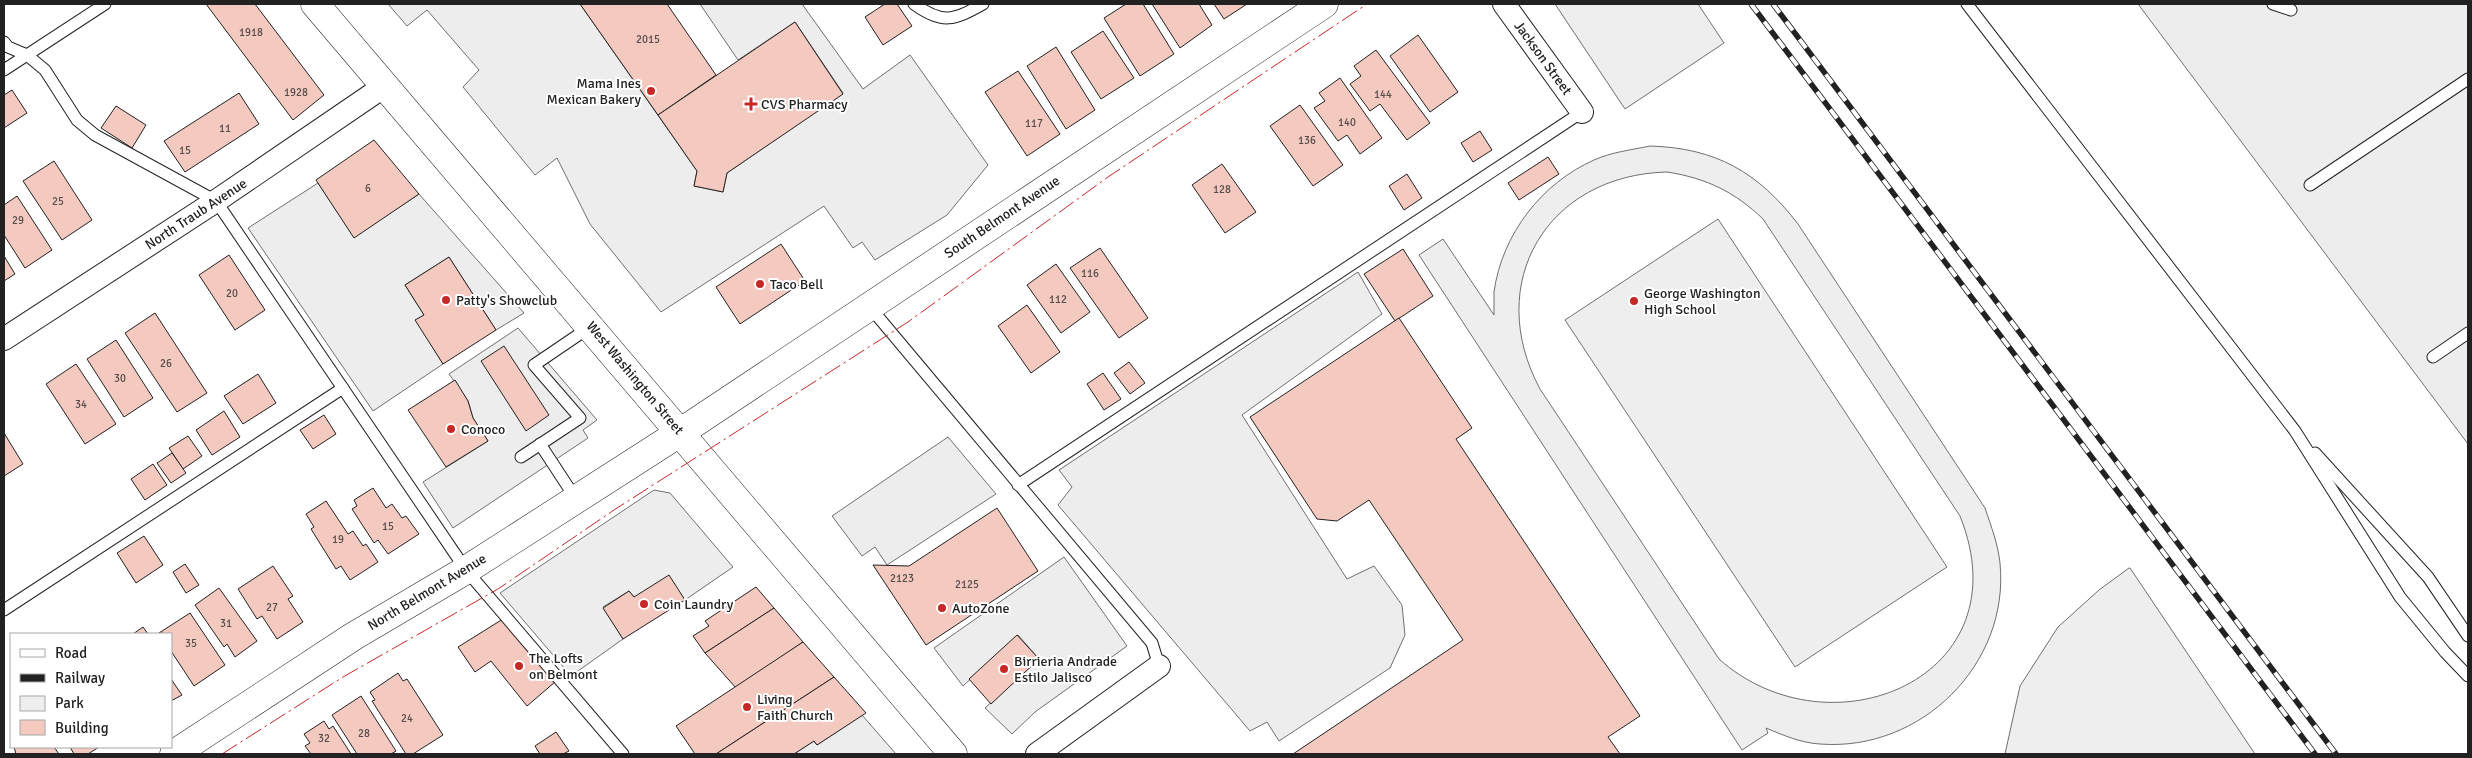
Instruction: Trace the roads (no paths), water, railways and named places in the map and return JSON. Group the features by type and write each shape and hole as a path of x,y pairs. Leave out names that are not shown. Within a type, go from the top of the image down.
{"main road":[{"name":"West Washington Street","path":"315,4 386,85 953,754"},
{"name":"South Belmont Avenue","path":"681,432 1324,4"},
{"name":"North Belmont Avenue","path":"174,754 354,636 466,570 681,432"}],"street":[{"name":"Jackson Street","path":"1504,4 1582,112"},
{"name":"North Traub Avenue","path":"4,339 216,201 386,85"},
{"path":"1036,754 1159,666"}],"lane":[{"path":"4,70 105,4"},
{"path":"914,4 925,12 944,20 957,18 983,4"},
{"path":"1967,4 2295,431 2428,577 2468,636"},
{"path":"2273,4 2291,10"},
{"path":"4,42 8,47 27,55 45,70 77,120 95,135 216,201 466,570 623,754"},
{"path":"2310,185 2468,80"},
{"path":"1018,484 1582,112"},
{"path":"869,306 1152,642 1159,666"},
{"path":"521,457 580,418 534,365 591,326"},
{"path":"2433,357 2468,333"},
{"path":"4,610 343,388"},
{"path":"2295,431 2400,597 2445,652 2468,676"},
{"path":"540,444 576,499"}],"railway":[{"path":"1751,4 2315,754"},
{"path":"1773,4 2336,754"}],"place":[{"name":"Mama Ines Mexican Bakery","path":"651,91"},
{"name":"CVS Pharmacy","path":"751,104"},
{"name":"Taco Bell","path":"760,284"},
{"name":"Patty's Showclub","path":"446,300"},
{"name":"George Washington High School","path":"1634,301"},
{"name":"Conoco","path":"451,429"},
{"name":"Coin Laundry","path":"644,604"},
{"name":"AutoZone","path":"942,608"},
{"name":"The Lofts on Belmont","path":"519,666"},
{"name":"Birrieria Andrade Estilo Jalisco","path":"1004,669"},
{"name":"Living Faith Church","path":"747,707"}]}
